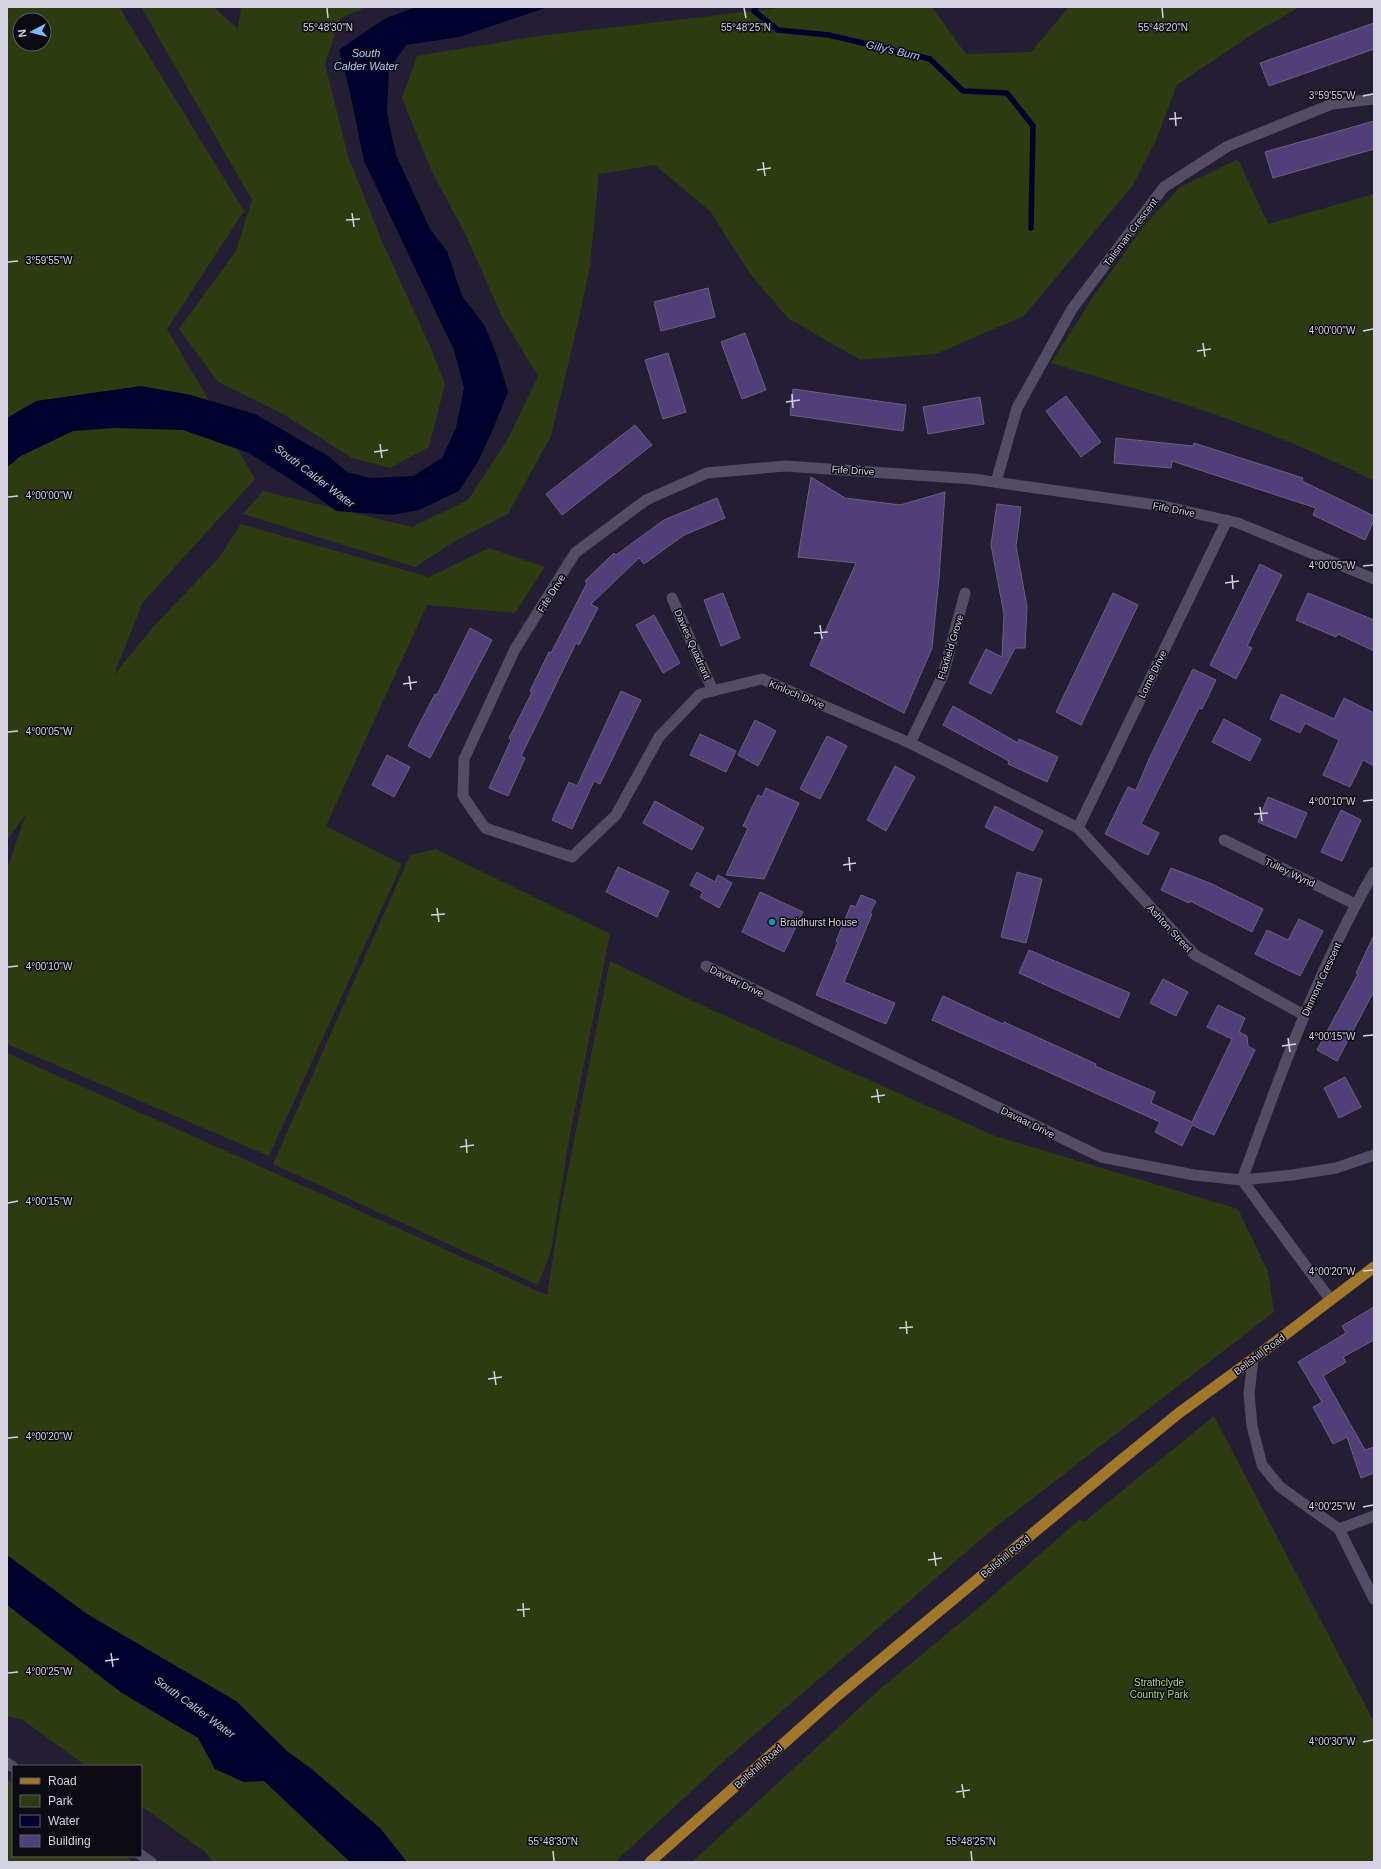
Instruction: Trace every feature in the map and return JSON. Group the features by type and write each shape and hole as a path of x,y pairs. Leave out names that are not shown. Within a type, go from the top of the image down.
{"main road":[{"name":"Bellshill Road","path":"650,1862 837,1696 1114,1465 1179,1413 1254,1359 1374,1266"}],"street":[{"name":"Talisman Crescent","path":"996,482 1017,408 1072,309 1164,186 1228,146 1332,104 1374,99"},
{"name":"Fife Drive","path":"464,759 515,650 576,553 646,500 707,473 785,466 973,479 1163,506 1238,523 1374,579"},
{"name":"Lorne Drive","path":"1078,828 1226,520"},
{"name":"Flaxfield Grove","path":"910,743 943,675 965,592"},
{"name":"Davies Quadrant","path":"672,598 713,691"},
{"name":"Kinloch Drive","path":"464,759 463,796 485,828 572,857 616,815 659,737 700,694 762,679 910,743 1078,828"},
{"name":"Ashton Street","path":"1078,828 1195,955 1304,1015"},
{"name":"Tulley Wynd","path":"1224,840 1356,904"},
{"name":"Dinmont Crescent","path":"1242,1180 1304,1015 1356,904 1374,872"},
{"name":"Davaar Drive","path":"706,966 1101,1157 1194,1175 1242,1180 1292,1175 1336,1168 1374,1155"},
{"path":"1242,1180 1330,1299"},
{"path":"1254,1359 1249,1394 1252,1426 1262,1465 1280,1487 1339,1528 1374,1599"},
{"path":"1339,1528 1374,1516"},
{"path":"142,1856 151,1862"}],"green space":[{"path":"7,7 119,7 244,211 167,329 255,479 143,602 114,675 154,626 218,559 241,524 429,577 489,548 545,567 515,613 427,605 326,826 402,864 269,1156 7,1044 7,869 26,814 7,840"},
{"path":"141,7 214,7 238,29 241,7 366,7 340,19 325,64 348,156 381,239 429,344 445,384 429,447 390,468 352,458 283,414 218,382 179,329 236,251 252,200"},
{"path":"788,7 932,7 966,54 1031,52 1069,7 1300,7 1254,33 1177,85 1156,140 1133,185 1024,316 936,354 860,360 788,318 751,275 710,211 655,165 599,174 590,266 551,436 508,514 457,540 415,567 243,514 263,491 412,527 468,500 508,439 538,376 502,317 466,235 432,172 402,98 417,56 538,36"},
{"path":"1238,159 1268,224 1374,194 1374,481 1296,445 1215,414 1051,363 1093,297 1143,227 1180,187"},
{"path":"436,849 610,934 570,1134 551,1251 538,1285 273,1164 410,855"},
{"path":"610,961 710,1009 995,1136 1238,1209 1268,1272 1274,1312 993,1529 723,1762 615,1862 213,1862 204,1851 142,1807 142,1765 85,1765 23,1720 7,1716 7,1053 547,1295 561,1206"},
{"name":"Strathclyde Country Park","path":"1214,1416 1374,1722 1374,1862 692,1862 880,1689 983,1604 1079,1520 1085,1521"},
{"path":"7,1780 12,1782 12,1857 126,1857 133,1862 7,1862"}],"water":[{"name":"South Calder Water","path":"416,7 548,7 459,37 406,45 389,69 387,113 396,155 430,229 447,251 462,296 485,326 498,359 508,392 491,434 477,463 459,491 419,510 393,515 336,511 316,496 249,453 183,430 115,428 73,431 21,456 7,467 7,418 36,401 141,386 191,395 255,414 328,456 347,472 370,478 413,476 442,458 456,428 464,388 454,350 364,161 350,92 339,50 384,19"},
{"name":"South Calder Water","path":"7,1555 87,1614 236,1701 287,1751 313,1770 380,1828 407,1862 350,1862 264,1781 244,1782 215,1769 198,1738 122,1693 7,1605"}],"building":[{"path":"1374,23 1374,49 1269,86 1260,63"},
{"path":"1374,121 1374,149 1273,178 1265,152"},
{"path":"708,288 715,317 661,331 654,302"},
{"path":"745,333 766,390 742,399 721,342"},
{"path":"668,353 686,412 663,419 645,360"},
{"path":"793,389 906,405 903,431 790,415"},
{"path":"1066,396 1101,442 1081,457 1046,411"},
{"path":"980,397 984,424 928,434 923,407"},
{"path":"635,425 652,445 562,515 546,494"},
{"path":"1116,438 1193,446 1194,443 1303,478 1302,481 1374,516 1374,520 1365,540 1313,515 1316,508 1172,461 1171,468 1114,463"},
{"path":"811,477 845,498 900,505 945,492 932,648 904,713 810,665 856,563 798,557"},
{"path":"717,498 725,518 684,535 644,564 639,558 591,604 598,608 579,645 576,643 521,756 525,758 508,796 489,788 511,740 509,738 532,692 530,691 549,652 551,653 587,583 585,581 614,553 616,555 664,520"},
{"path":"997,504 1021,507 1016,546 1027,607 1025,648 1015,648 991,694 969,683 986,649 1002,657 1004,614 991,545"},
{"path":"1260,564 1282,575 1247,646 1252,648 1236,679 1210,665"},
{"path":"723,593 740,638 721,646 704,600"},
{"path":"1113,593 1138,605 1081,725 1056,712"},
{"path":"1308,593 1374,620 1374,651 1338,634 1336,637 1296,620"},
{"path":"654,615 680,663 663,673 636,625"},
{"path":"470,628 492,640 430,758 408,746 435,694 437,695"},
{"path":"1193,669 1216,680 1202,709 1199,708 1141,824 1159,833 1148,855 1105,834 1128,787 1136,790 1150,757"},
{"path":"621,691 641,700 600,784 594,781 572,829 552,820 569,782 577,786"},
{"path":"1281,694 1334,719 1344,698 1374,713 1374,766 1363,760 1350,787 1323,775 1339,740 1305,723 1300,733 1270,719"},
{"path":"953,706 1018,743 1019,739 1058,757 1047,782 1008,764 1009,761 943,725"},
{"path":"1224,719 1261,739 1250,761 1212,742"},
{"path":"755,720 776,731 758,766 738,755"},
{"path":"700,734 736,751 726,772 690,755"},
{"path":"827,736 847,746 820,799 800,789"},
{"path":"387,755 410,767 394,797 372,785"},
{"path":"895,766 915,777 886,831 867,820"},
{"path":"766,788 799,803 764,879 726,875 748,828 743,826 758,795 762,797"},
{"path":"1268,797 1307,813 1296,838 1258,822"},
{"path":"655,801 704,828 692,850 643,823"},
{"path":"995,806 1043,831 1033,851 985,827"},
{"path":"1341,810 1361,820 1342,861 1321,852"},
{"path":"618,867 669,891 657,917 606,892"},
{"path":"1171,868 1212,884 1263,909 1252,932 1190,901 1189,903 1161,890"},
{"path":"697,872 715,882 718,875 732,883 719,908 700,897 703,892 690,885"},
{"path":"1017,872 1042,879 1026,943 1001,937"},
{"name":"Braidhurst House","path":"760,892 803,912 784,952 742,932"},
{"path":"861,895 876,901 844,982 895,1003 886,1024 816,995 838,942 836,941 851,905 856,907"},
{"path":"1299,919 1323,931 1300,976 1255,954 1267,930 1288,940"},
{"path":"1374,935 1374,991 1337,1061 1317,1050 1358,974 1356,973"},
{"path":"1029,950 1130,993 1119,1018 1019,973"},
{"path":"1163,979 1188,992 1176,1016 1150,1003"},
{"path":"943,996 1003,1024 1004,1022 1096,1064 1095,1066 1155,1092 1151,1103 1192,1122 1232,1039 1207,1027 1218,1005 1245,1018 1239,1032 1247,1036 1248,1046 1255,1050 1214,1135 1192,1125 1182,1146 1155,1132 1160,1122 932,1020"},
{"path":"1345,1077 1361,1107 1339,1118 1324,1088"},
{"path":"1374,1307 1374,1340 1343,1357 1346,1362 1323,1376 1365,1450 1374,1447 1374,1473 1361,1478 1347,1437 1333,1444 1313,1407 1322,1402 1298,1362 1346,1333 1342,1326"}],"waterway":[{"name":"Gilly's Burn","path":"756,7 754,11 778,30 829,35 930,59 963,91 1007,93 1033,126 1031,228"}],"place":[{"name":"Braidhurst House","path":"772,922"}]}
